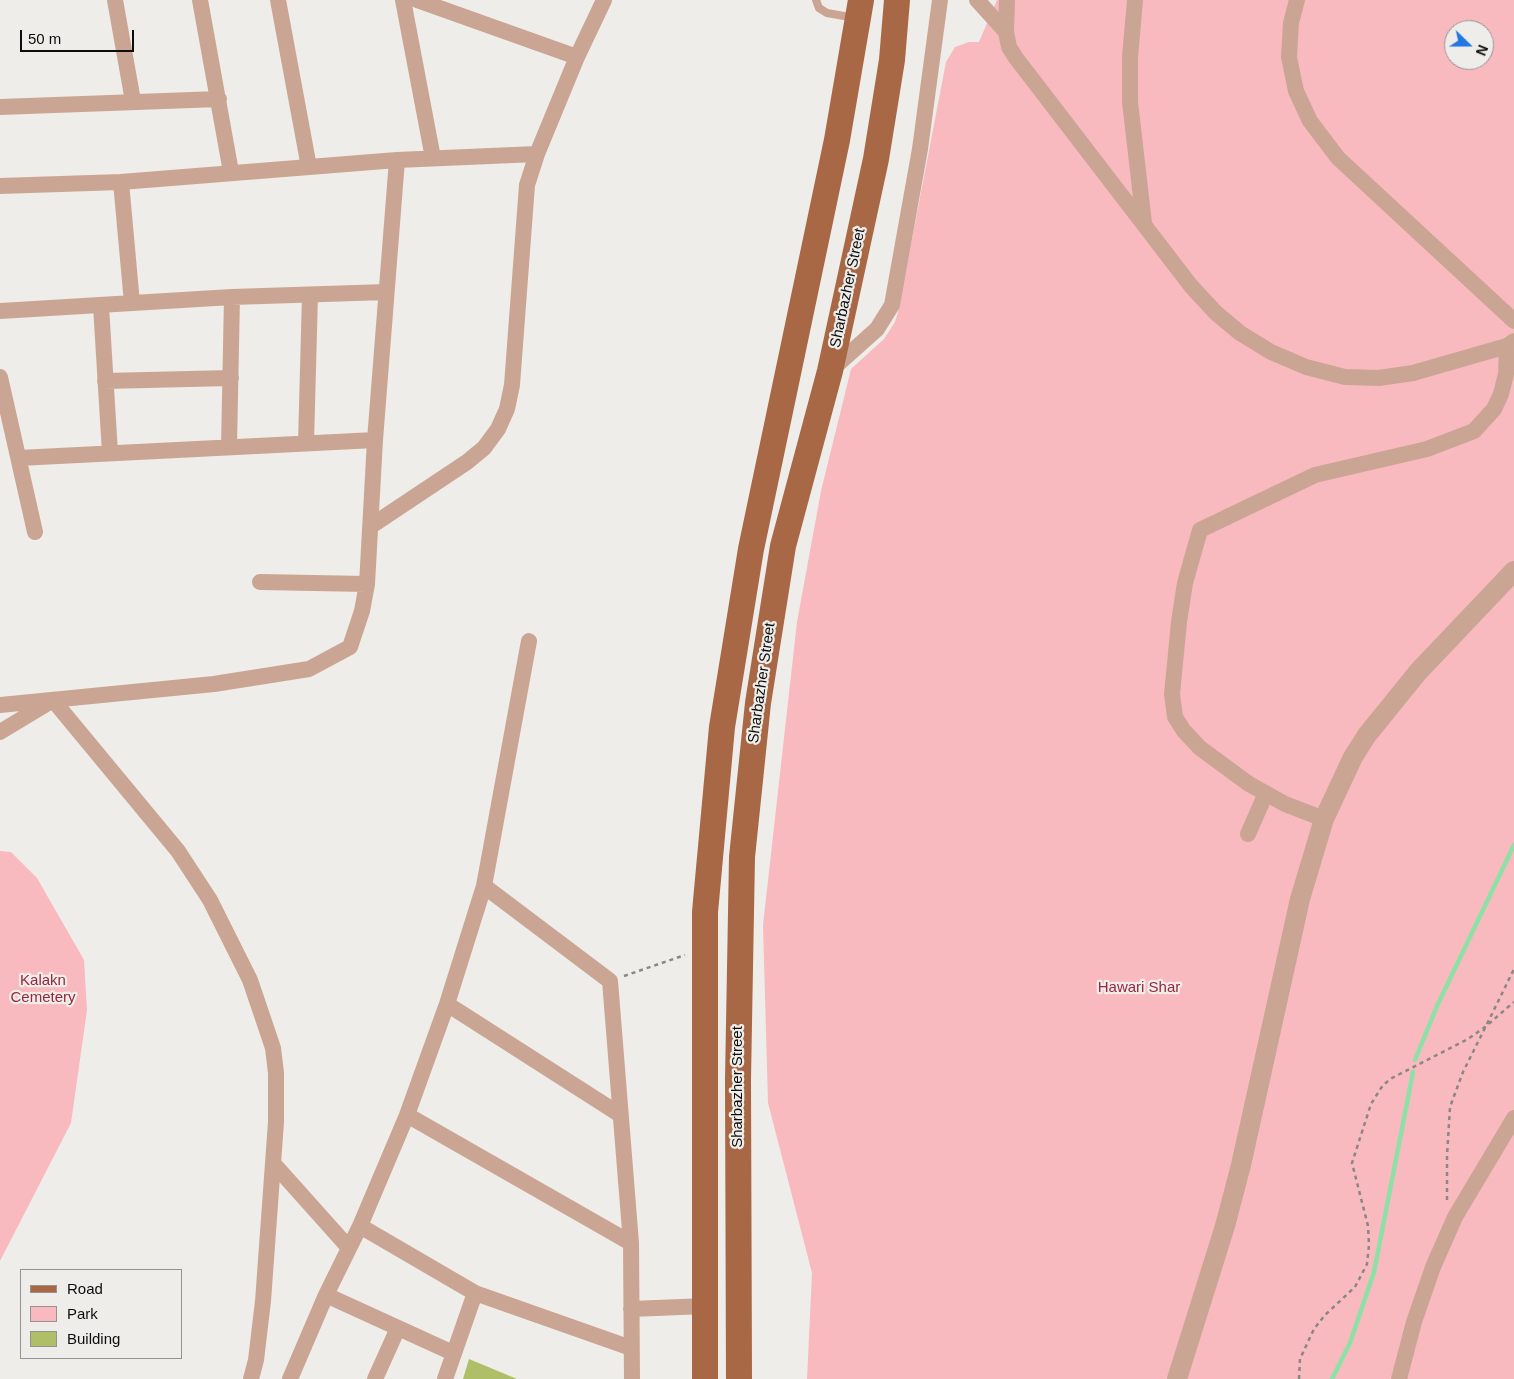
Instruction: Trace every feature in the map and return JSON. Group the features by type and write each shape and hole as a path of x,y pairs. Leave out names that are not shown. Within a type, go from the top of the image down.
{"main road":[{"name":"Sharbazher Street","path":"739,1379 738,1079 742,857 762,675 783,546 830,371 878,150 891,68 897,0"},
{"name":"Sharbazher Street","path":"705,1379 705,912 721,737 751,549 837,140 861,9"},
{"path":"731,671 762,675"}],"street":[{"path":"115,0 133,101"},
{"path":"200,0 219,99 230,172"},
{"path":"278,0 309,167"},
{"path":"403,0 433,158"},
{"path":"417,0 577,57"},
{"path":"371,526 467,462 484,448 498,429 507,409 512,384 527,185 537,154 577,57 604,0"},
{"path":"830,371 877,329 892,305 920,149 940,0"},
{"path":"978,0 1006,32"},
{"path":"1007,0 1006,32 1009,46 1016,58 1191,286 1216,313 1240,332 1271,352 1306,367 1344,377 1379,378 1413,373 1510,344 1501,394 1494,409 1474,431 1427,449 1315,475 1200,530 1185,583 1179,622 1172,694 1175,717 1200,748 1249,784 1303,812 1324,819"},
{"path":"1135,0 1130,57 1130,102 1144,223"},
{"path":"1297,0 1290,22 1290,57 1296,91 1310,121 1338,158 1514,321"},
{"path":"0,107 219,99"},
{"path":"0,186 121,182 396,160 537,154"},
{"path":"0,705 214,684 309,669 350,647 362,611 367,584 375,440 396,160"},
{"path":"121,182 132,303"},
{"path":"0,311 232,298 386,292"},
{"path":"306,443 310,295"},
{"path":"230,447 232,298"},
{"path":"101,306 110,453"},
{"path":"0,377 36,532"},
{"path":"105,381 230,378"},
{"path":"19,458 375,440"},
{"path":"1177,1379 1225,1226 1241,1165 1300,900 1324,819 1353,757 1367,735 1418,672 1514,571"},
{"path":"260,582 367,584"},
{"path":"290,1379 326,1295 360,1226 406,1115 448,1004 484,886 529,641"},
{"path":"0,732 53,700"},
{"path":"53,700 178,851 210,900 231,938 262,1011 273,1048 276,1073 276,1122 263,1301 256,1360 251,1379"},
{"path":"1248,834 1266,793"},
{"path":"484,886 610,981 619,1114 631,1243 632,1379"},
{"path":"448,1004 619,1114"},
{"path":"406,1115 631,1243"},
{"path":"1399,1379 1414,1322 1440,1250 1478,1175 1514,1118"},
{"path":"273,1163 350,1248"},
{"path":"360,1226 475,1293 631,1348"},
{"path":"445,1379 475,1293"},
{"path":"326,1295 453,1353"},
{"path":"631,1309 706,1306"},
{"path":"375,1379 398,1328"}],"lane":[{"path":"816,0 819,8 826,13 861,9"}],"path":[{"path":"610,981 705,948"},
{"path":"1447,1205 1450,1107 1454,1092 1470,1054 1514,969"},
{"path":"1298,1379 1300,1359 1311,1334 1319,1321 1354,1287 1367,1264 1368,1226 1352,1163 1371,1104 1383,1085 1392,1078 1453,1048 1485,1027 1514,1002"}],"green space":[{"name":"Hawari Shar","path":"997,0 1514,0 1514,1379 807,1379 812,1273 768,1103 763,925 797,622 821,491 851,369 884,339 895,322 946,62 955,47 969,42 979,42"},
{"name":"Kalakn Cemetery","path":"0,851 11,852 37,878 84,960 87,1010 71,1123 0,1261"}],"building":[{"path":"469,1359 517,1379 463,1379"}],"waterway":[{"path":"1415,1060 1437,1006 1514,845"},
{"path":"1332,1379 1350,1343 1374,1272 1413,1072"}]}
